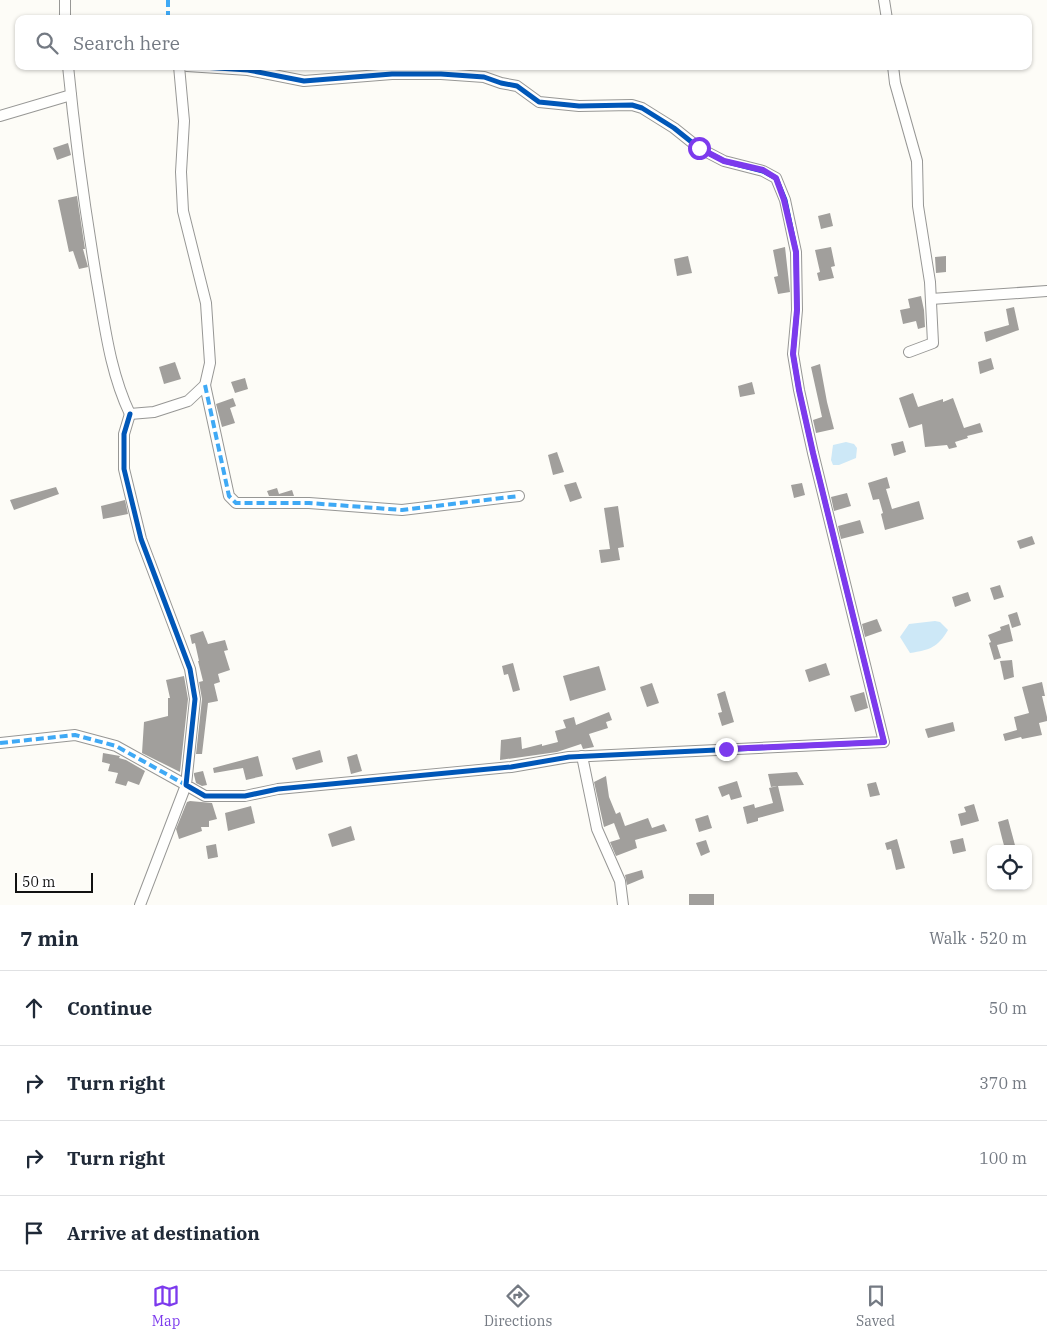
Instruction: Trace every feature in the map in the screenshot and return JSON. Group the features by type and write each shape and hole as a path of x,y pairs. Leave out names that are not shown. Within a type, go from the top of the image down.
{"street":[{"path":"65,0 65,15"},
{"path":"884,0 886,15"},
{"path":"68,70 88,226 110,357 120,394 130,414 124,434 124,469 141,539 190,669 195,699 186,785 140,905"},
{"path":"179,70 184,121 180,172 183,211 206,303 210,363 205,385 229,496 236,503 309,503 402,510 519,496"},
{"path":"0,743 75,735 116,746 205,796 245,796 278,789 511,767 569,757 884,742 799,390 793,354 797,310 796,252 784,200 776,178 763,170 724,161 699,148 674,128 642,108 632,105 579,106 540,102 517,86 484,77 441,74 392,74 304,81 248,70"},
{"path":"893,70 895,83 917,161 918,206 931,299 933,343 909,352"},
{"path":"0,116 70,95"},
{"path":"931,299 1047,290"},
{"path":"130,414 154,412 188,401 205,385"},
{"path":"582,756 597,829 620,881 623,905"}],"water":[{"path":"846,442 854,444 857,448 856,458 839,465 833,465 831,460 833,445"},
{"path":"940,622 948,630 941,640 933,647 910,653 900,637 909,624"}],"building":[{"path":"68,143 71,155 57,160 53,148"},
{"path":"77,196 85,249 83,249 88,267 79,269 73,251 69,252 58,200"},
{"path":"830,213 833,226 821,229 818,216"},
{"path":"785,247 790,292 778,294 774,277 778,276 773,250"},
{"path":"831,247 835,266 831,267 834,278 819,281 817,273 820,272 815,250"},
{"path":"688,256 692,273 677,276 674,259"},
{"path":"946,256 946,272 936,273 935,257"},
{"path":"921,296 925,327 918,329 916,321 903,324 900,310 910,308 908,299"},
{"path":"1014,307 1019,330 986,342 984,332 1009,325 1006,309"},
{"path":"991,358 994,369 980,374 978,362"},
{"path":"175,362 181,379 164,384 159,367"},
{"path":"820,364 834,429 816,433 813,420 822,417 811,367"},
{"path":"245,378 248,389 235,393 231,382"},
{"path":"752,382 755,394 740,397 738,386"},
{"path":"913,393 918,407 943,399 943,402 953,398 964,428 980,423 983,432 967,436 968,438 955,442 957,447 949,449 947,445 925,447 922,424 909,428 899,398"},
{"path":"233,398 236,406 230,408 235,423 222,427 216,404"},
{"path":"903,441 906,452 894,456 891,444"},
{"path":"557,452 564,472 553,475 548,455"},
{"path":"887,477 890,488 886,489 892,509 919,501 924,519 885,530 879,499 873,500 868,483"},
{"path":"576,482 582,498 570,502 564,485"},
{"path":"802,483 805,495 794,498 791,485"},
{"path":"56,487 59,494 14,510 10,500"},
{"path":"277,488 279,494 292,490 294,496 269,496 267,491"},
{"path":"847,493 851,506 834,511 831,497"},
{"path":"125,500 128,514 103,519 101,506"},
{"path":"618,506 624,547 618,548 620,560 601,563 599,550 610,549 604,508"},
{"path":"860,520 864,533 841,539 838,526"},
{"path":"1032,536 1035,544 1020,549 1017,541"},
{"path":"1000,585 1004,597 994,600 990,588"},
{"path":"968,592 971,601 955,607 952,597"},
{"path":"1017,612 1021,625 1012,628 1008,615"},
{"path":"877,619 882,631 865,637 862,624"},
{"path":"1009,624 1013,641 997,645 1001,658 994,660 988,635 1001,630 1000,627"},
{"path":"203,631 208,644 225,640 228,650 224,651 230,670 218,674 220,682 214,684 218,701 208,703 202,754 196,754 202,699 199,682 203,681 195,643 192,644 190,635"},
{"path":"1012,660 1014,677 1004,680 1000,661"},
{"path":"513,663 520,690 513,692 508,674 504,675 502,666"},
{"path":"826,663 830,675 809,682 805,670"},
{"path":"599,666 606,690 570,701 563,676"},
{"path":"184,676 188,699 180,772 142,753 144,722 168,716 168,698 170,698 166,680"},
{"path":"1042,682 1045,696 1042,696 1047,721 1039,723 1042,735 1005,741 1003,734 1017,730 1014,717 1029,713 1022,687"},
{"path":"652,683 659,703 647,707 640,687"},
{"path":"725,691 734,722 722,726 718,713 722,712 717,694"},
{"path":"864,692 868,708 855,712 850,696"},
{"path":"609,712 612,720 606,722 608,728 589,734 594,747 583,749 581,744 557,752 500,760 501,740 521,737 522,749 558,742 555,731 566,728 563,720 574,717 576,725"},
{"path":"953,722 955,731 928,738 925,729"},
{"path":"320,750 323,762 296,770 292,758"},
{"path":"103,753 120,756 119,758 145,771 139,785 128,781 126,786 115,783 118,773 108,771 110,764 102,762"},
{"path":"357,754 362,771 351,774 347,757"},
{"path":"258,756 263,776 246,780 243,768 214,773 213,768"},
{"path":"203,771 207,785 202,786 196,783 194,773"},
{"path":"797,772 804,785 778,786 784,811 758,818 758,821 747,824 743,807 754,804 755,808 773,803 769,788 777,786 771,787 768,774"},
{"path":"606,776 609,797 616,814 620,812 625,826 648,818 652,828 664,824 667,831 635,840 637,848 616,856 610,842 620,839 614,823 604,827 594,782"},
{"path":"737,781 742,797 731,800 729,794 722,797 718,787"},
{"path":"876,782 880,795 870,797 867,784"},
{"path":"187,802 212,803 217,819 209,821 209,827 201,827 202,831 179,839 176,829"},
{"path":"974,804 979,821 961,826 958,814 966,812 964,807"},
{"path":"251,806 255,823 228,831 225,813"},
{"path":"708,815 712,828 699,832 695,819"},
{"path":"1008,819 1015,845 1004,845 998,822"},
{"path":"351,826 355,840 332,847 328,834"},
{"path":"963,838 966,851 953,854 950,841"},
{"path":"897,839 905,868 896,870 891,849 887,850 885,843"},
{"path":"706,840 710,852 701,856 696,843"},
{"path":"216,844 218,857 208,859 206,846"},
{"path":"642,870 644,878 627,885 625,875"},
{"path":"689,894 714,894 714,905 689,905"}],"marked path":[{"path":"168,0 168,15"},
{"path":"205,385 229,496 236,503 309,503 402,510 519,496"},
{"path":"0,743 75,735 116,746 186,785"}],"cycle path":[{"path":"130,414 124,434 124,469 141,539 190,669 195,699 186,785 205,796 245,796 278,789 511,767 569,757 884,742 799,390 793,354 797,310 796,252 785,200 776,178 763,171 724,161 699,148 674,128 642,108 632,105 579,106 539,102 517,86 484,77 441,74 392,74 304,81 248,70"}],"route":[{"path":"699,148 724,161 763,170 776,178 784,200 796,252 797,310 793,354 799,390 884,742 726,749"}]}
